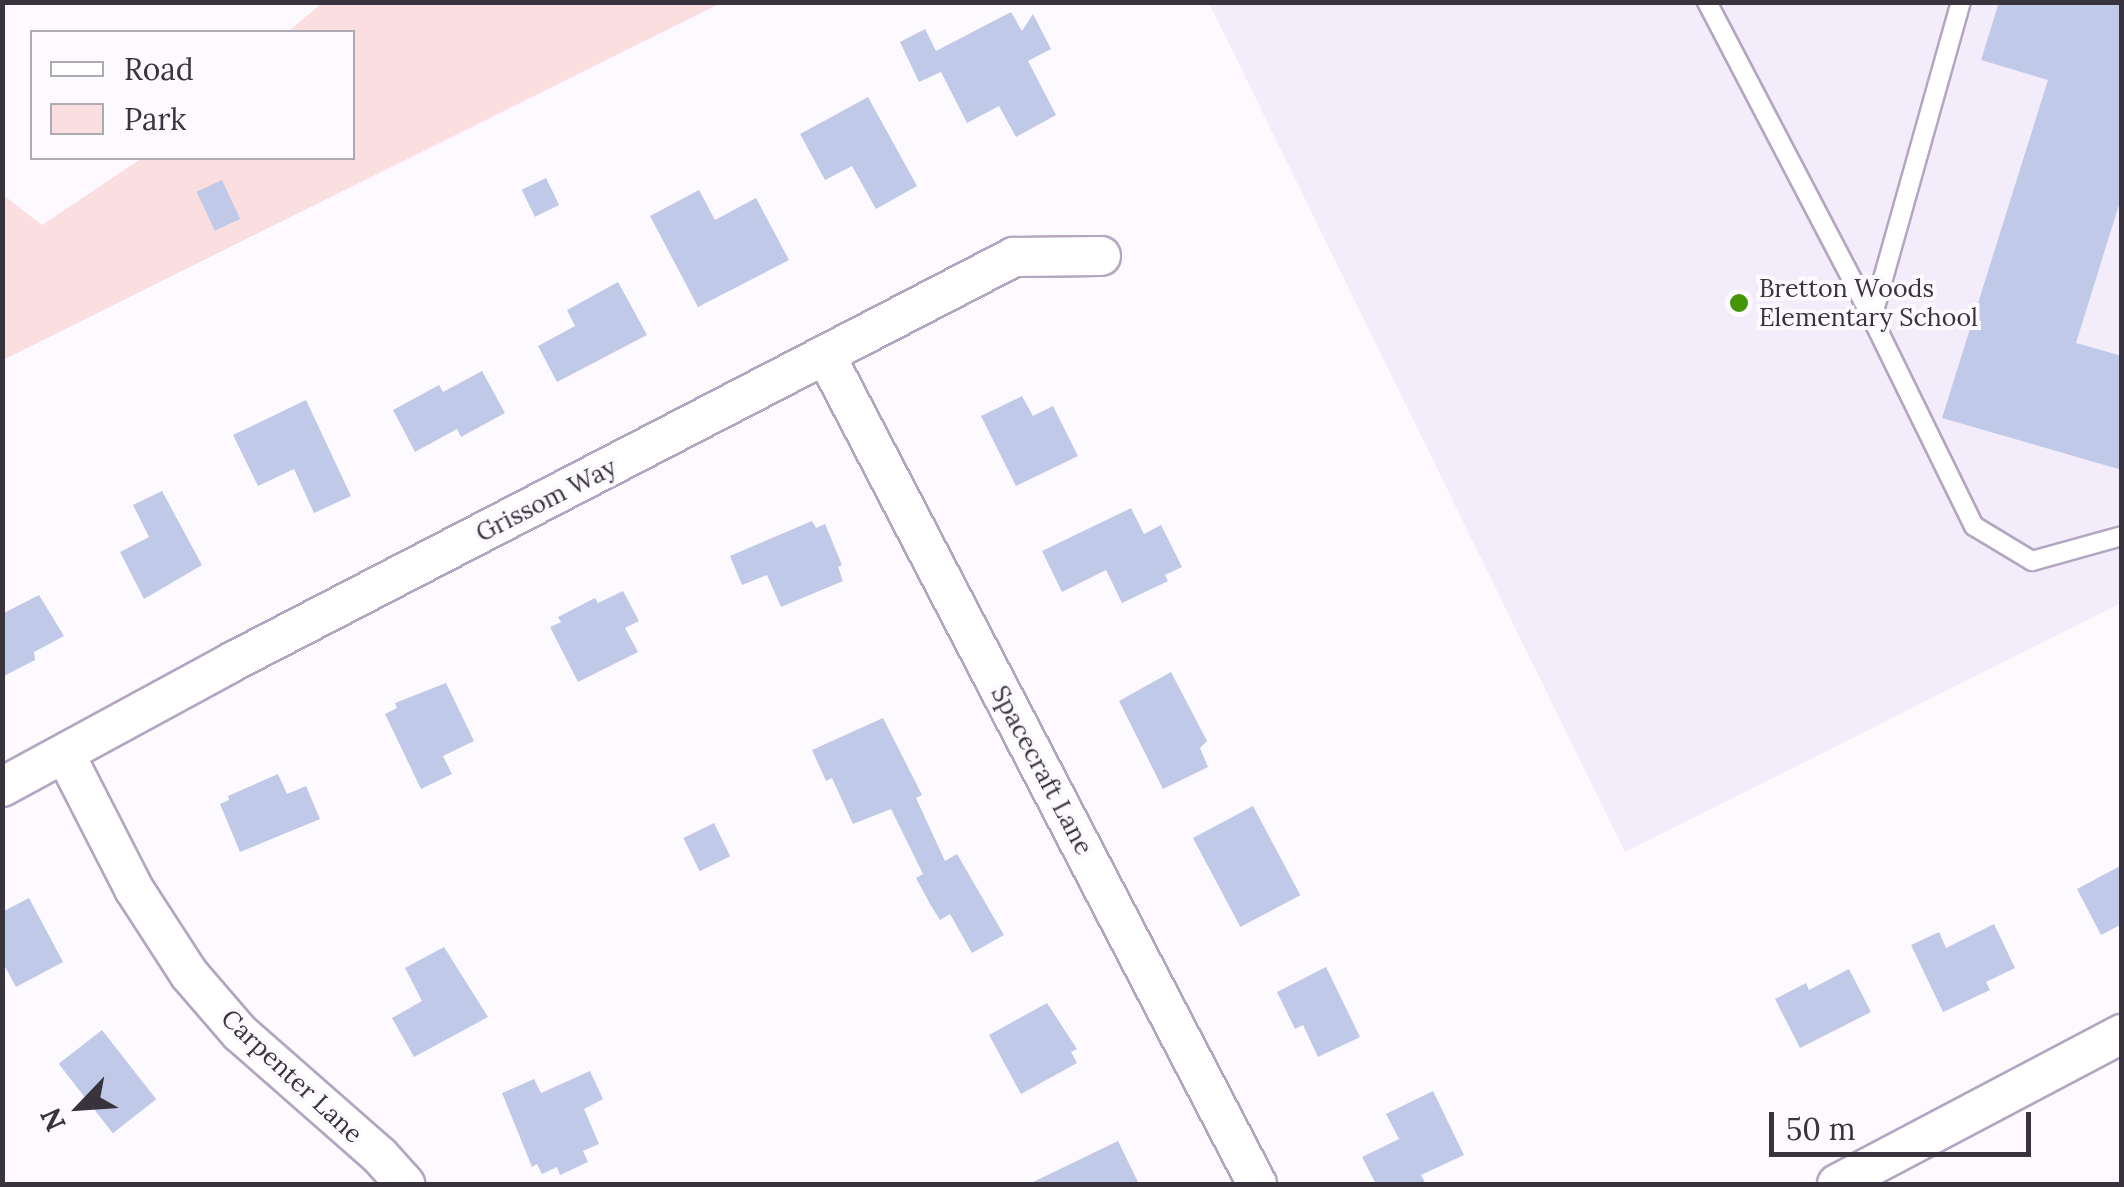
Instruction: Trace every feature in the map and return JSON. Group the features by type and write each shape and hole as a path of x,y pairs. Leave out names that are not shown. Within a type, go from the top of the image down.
{"street":[{"name":"Grissom Way","path":"2,788 230,663 1014,257 1101,256"},
{"name":"Spacecraft Lane","path":"826,356 1258,1184"},
{"name":"Carpenter Lane","path":"65,754 134,889 189,974 240,1033 380,1156 406,1184"},
{"path":"1837,1184 2122,1034"}],"lane":[{"path":"1707,2 1872,318 1974,526 2032,562 2122,536"},
{"path":"1872,318 1961,2"}],"shaded area":[{"name":"Bretton Woods Elementary School","path":"1209,3 2121,3 2121,603 1625,852"}],"green space":[{"path":"322,3 721,3 3,360 2,194 42,225 139,160 355,160 355,30 290,30"}],"building":[{"path":"1999,2 2122,2 2122,195 2076,343 2122,356 2122,470 1942,418 2048,80 1981,60"},
{"path":"1011,12 1022,31 1033,14 1051,49 1028,61 1056,115 1016,137 999,106 967,123 941,72 919,82 900,42 925,29 936,51"},
{"path":"868,97 917,186 876,209 852,166 825,180 800,134"},
{"path":"546,178 559,205 535,217 522,190"},
{"path":"222,180 240,219 215,231 197,192"},
{"path":"699,190 715,220 756,198 789,260 698,307 650,216"},
{"path":"618,282 647,335 557,382 538,346 575,326 567,310"},
{"path":"482,371 505,413 461,437 457,429 415,452 393,410 439,385 443,392"},
{"path":"1022,396 1033,416 1053,406 1078,456 1016,486 981,416"},
{"path":"306,400 351,496 314,513 294,469 258,486 233,435"},
{"path":"162,491 202,565 144,599 120,552 149,537 133,505"},
{"path":"1131,508 1144,534 1161,525 1182,567 1165,575 1168,581 1122,603 1106,570 1062,592 1042,551"},
{"path":"812,521 816,528 825,524 842,565 838,567 843,581 781,607 767,575 742,585 730,556"},
{"path":"623,591 639,621 625,628 638,652 578,682 550,627 561,622 558,617 595,598 598,603"},
{"path":"39,595 64,636 34,652 35,660 2,677 2,614"},
{"path":"1171,672 1207,741 1200,748 1208,767 1163,789 1119,701"},
{"path":"446,683 474,741 443,756 452,774 421,789 385,714 397,708 395,703"},
{"path":"883,718 922,795 916,798 945,861 957,854 1004,935 972,953 950,914 940,920 930,904 916,878 923,874 891,809 853,824 832,778 826,781 812,750"},
{"path":"278,774 287,794 306,786 320,819 240,852 220,804 229,800 228,796"},
{"path":"1253,806 1300,895 1240,927 1193,838"},
{"path":"714,823 730,856 700,871 683,838"},
{"path":"2122,865 2122,924 2101,935 2077,889"},
{"path":"29,898 63,962 16,987 2,961 2,912"},
{"path":"1994,924 2015,968 1986,982 1990,990 1943,1012 1911,945 1939,932 1946,948"},
{"path":"444,947 488,1017 414,1057 392,1018 422,1001 405,968"},
{"path":"1326,967 1360,1037 1318,1057 1303,1025 1295,1029 1277,992"},
{"path":"1849,969 1871,1012 1800,1048 1775,999 1806,983 1809,990"},
{"path":"1047,1003 1077,1049 1071,1052 1077,1063 1021,1094 989,1035"},
{"path":"102,1030 156,1099 113,1133 59,1064"},
{"path":"590,1071 603,1099 584,1109 599,1144 583,1151 588,1162 560,1175 557,1167 542,1174 537,1164 532,1167 502,1093 534,1079 541,1093"},
{"path":"1433,1091 1464,1155 1421,1175 1426,1184 1376,1184 1362,1157 1399,1139 1386,1114"},
{"path":"1118,1141 1139,1184 1029,1184"}],"place":[{"name":"Bretton Woods Elementary School","path":"1739,303"}]}
